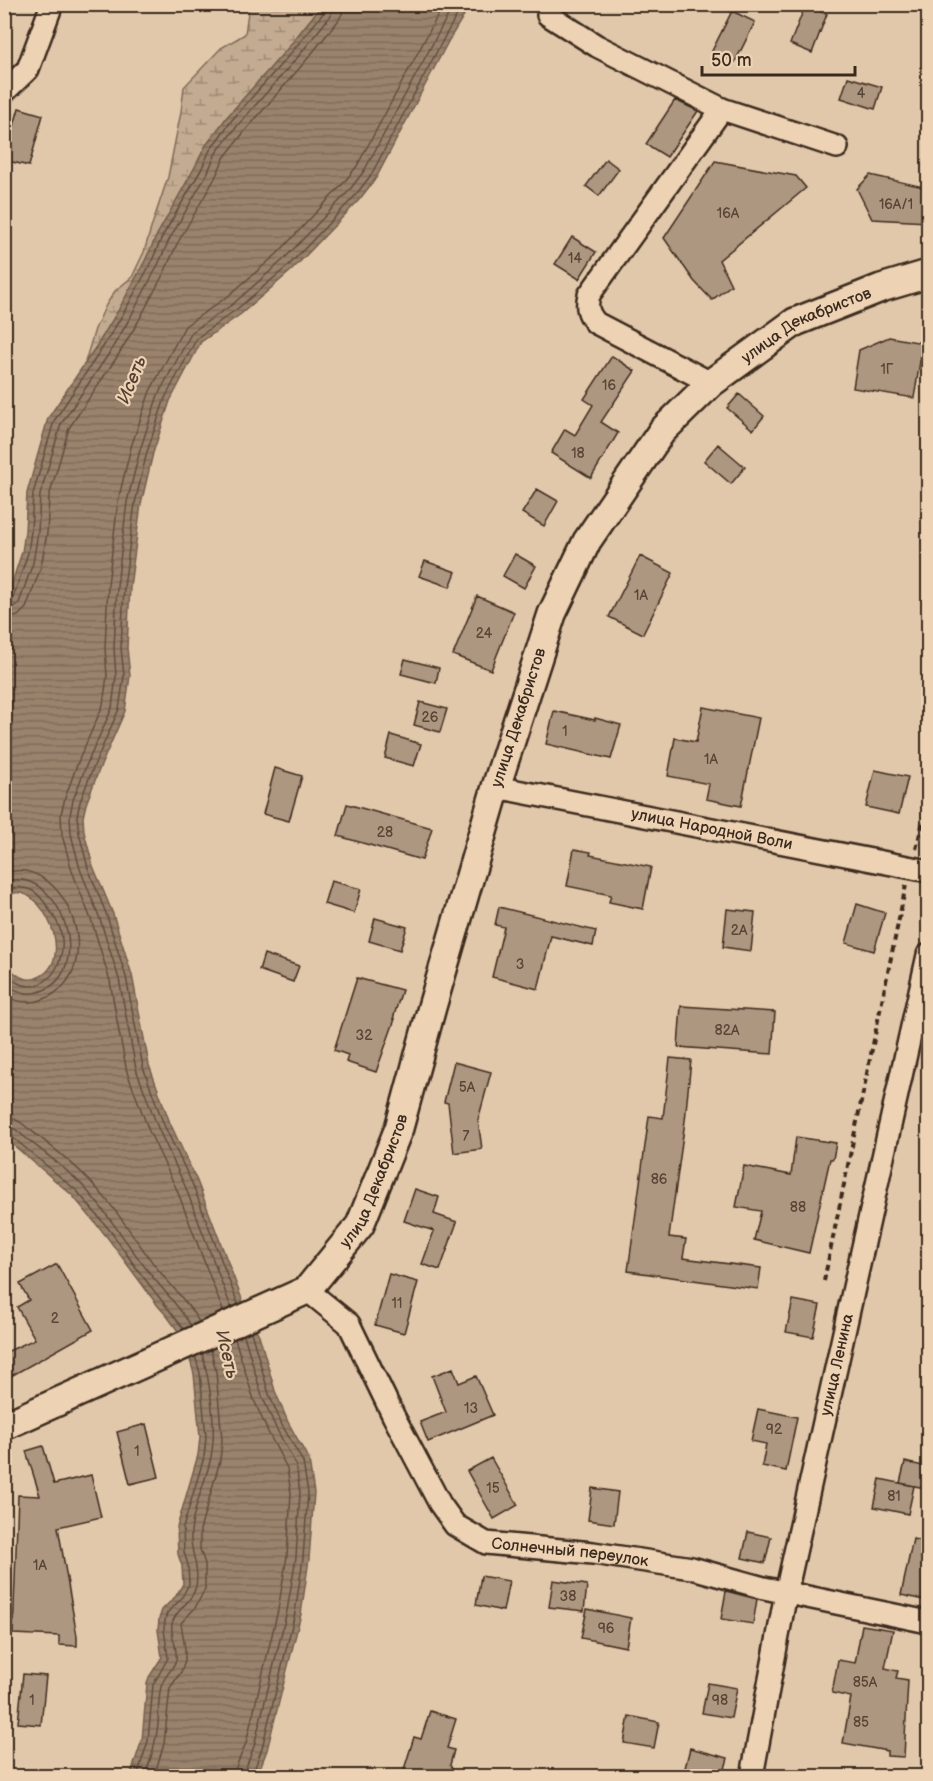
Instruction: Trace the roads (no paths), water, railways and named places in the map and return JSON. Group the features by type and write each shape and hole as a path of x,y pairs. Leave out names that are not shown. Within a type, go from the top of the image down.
{"main road":[{"name":"улица Декабристов","path":"298,1295 360,1225 399,1128 496,787 552,614 587,541 662,431 711,383 795,322 880,288 928,274"},
{"path":"4,1426 298,1295"}],"street":[{"path":"4,92 28,69 52,4"},
{"path":"548,15 597,46 722,109 837,147"},
{"path":"711,383 596,323 590,316 587,304 590,294 722,109"},
{"name":"улица Народной Воли","path":"496,787 919,869"},
{"name":"улица Ленина","path":"752,1776 786,1593 928,955"},
{"name":"Солнечный переулок","path":"298,1295 349,1324 440,1504 455,1525 486,1543 593,1554 692,1568 764,1588 928,1622"}],"water":[{"name":"Исеть","path":"322,5 470,5 376,178 359,200 292,270 241,314 201,342 170,401 153,453 141,504 130,587 127,648 130,676 125,711 99,770 83,817 84,832 93,866 113,914 132,975 149,1065 170,1123 197,1181 248,1315 259,1335 275,1391 288,1422 309,1460 314,1493 309,1559 301,1614 267,1750 257,1776 130,1776 142,1740 147,1684 162,1657 158,1630 159,1619 162,1610 176,1596 183,1584 182,1566 178,1554 177,1527 198,1455 200,1437 194,1374 187,1349 178,1331 107,1237 72,1195 5,1138 5,964 21,977 36,978 52,965 55,950 54,934 38,904 27,895 16,893 5,899 5,604 22,552 27,493 48,418 118,311 205,147 227,117"}]}
